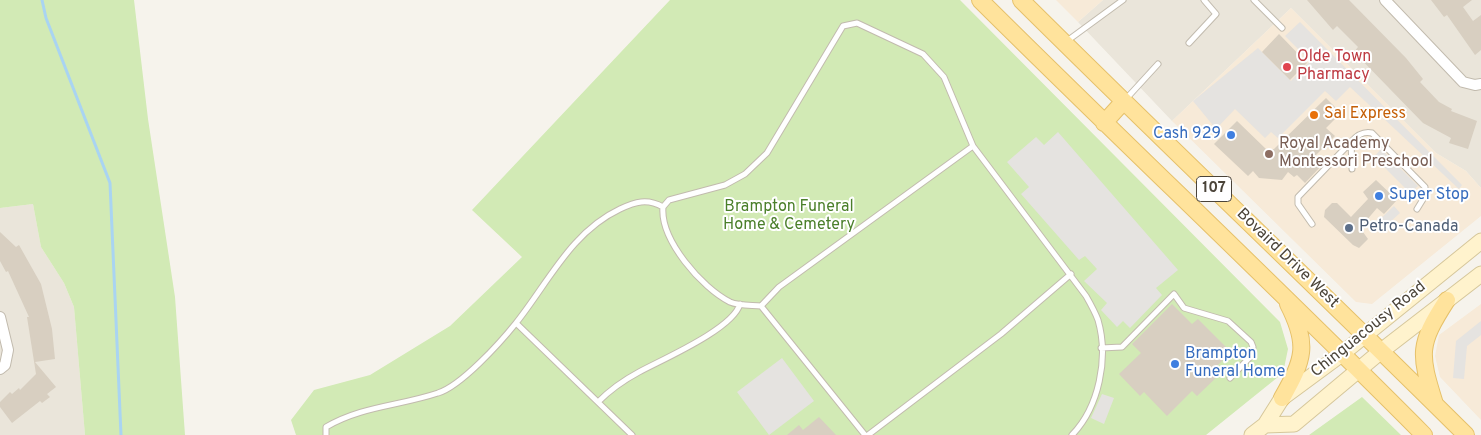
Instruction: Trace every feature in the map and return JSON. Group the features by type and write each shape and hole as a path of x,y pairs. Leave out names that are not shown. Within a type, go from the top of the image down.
{"main road":[{"name":"Bovaird Drive West","path":"980,0 1104,123 1282,293 1424,435"},
{"name":"Bovaird Drive West","path":"1021,0 1123,102 1270,241 1380,352 1466,435"},
{"path":"1104,123 1123,102"},
{"name":"Chinguacousy Road","path":"1252,435 1266,425 1282,398 1343,354 1481,241"},
{"name":"Chinguacousy Road","path":"1266,425 1294,424 1380,352 1481,274"},
{"path":"1282,293 1296,320 1301,337 1299,368 1282,398"},
{"path":"1435,406 1425,372 1423,351 1431,325 1447,300"}],"street":[{"path":"1384,0 1463,82 1475,85 1481,84"},
{"path":"0,317 8,350 5,365 0,369"}],"lane":[{"path":"1065,43 1123,0"},
{"path":"1189,42 1216,14 1204,0"},
{"path":"1254,0 1282,28"},
{"path":"1071,274 1001,334 867,435 761,306 732,303 714,292 682,258 662,219 662,207 669,200 725,184 745,174 767,153 843,26 857,23 923,54 944,77 974,146 1071,274 1086,296 1098,320 1101,348 1099,384 1093,404 1084,423 1072,435"},
{"path":"1123,102 1158,64"},
{"path":"1312,224 1298,204 1298,197 1356,136 1366,132 1372,133 1422,182 1425,187 1425,196 1417,208"},
{"path":"1351,142 1352,169"},
{"path":"761,306 779,287 974,146"},
{"path":"326,435 326,427 346,416 439,393 462,380 516,323 574,244 592,226 615,212 638,202 650,202 662,207"},
{"path":"1101,348 1122,346 1174,294 1181,305 1190,310 1230,322 1251,342 1253,347 1252,355 1230,378"},
{"path":"598,402 637,373 702,339 723,325 736,315 740,304"},
{"path":"516,323 632,435"}],"shaded area":[{"path":"1056,0 1103,0 1078,22"},
{"path":"1103,0 1481,0 1481,188 1466,171 1436,153 1291,8 1172,121 1078,22"},
{"path":"1291,8 1436,153 1466,171 1481,188 1481,216 1372,304 1356,302 1172,121"},
{"path":"1300,22 1462,185 1459,189 1350,87 1336,101 1325,91 1278,138 1271,132 1265,138 1235,109 1216,129 1193,101 1258,48 1291,81 1310,61 1285,36"},
{"path":"1058,132 1178,270 1156,288 1162,295 1130,328 1123,321 1117,327 1101,310 1107,303 1084,281 1097,269 1085,256 1079,260 1021,194 1029,187 1007,162 1036,137 1044,145"},
{"path":"1381,149 1418,186 1410,193 1374,157"},
{"path":"33,204 41,247 64,283 74,307 85,435 0,435 0,208"},
{"path":"1394,206 1400,213 1379,232 1373,226"},
{"path":"1481,304 1481,420 1440,377 1435,356 1439,335"},
{"path":"1481,321 1481,335 1467,346 1464,379 1453,378 1456,341"},
{"path":"782,358 814,401 769,435 737,392"},
{"path":"1102,394 1114,398 1104,424 1091,418"}],"green space":[{"path":"0,0 134,0 148,119 175,297 185,435 85,435 74,307 64,283 41,247 33,204 0,208"},
{"name":"Brampton Funeral Home & Cemetery","path":"670,0 960,0 1280,322 1288,349 1283,373 1206,435 296,435 291,420 314,390 370,375 450,326 522,257 472,210"},
{"path":"1362,397 1401,435 1309,435"}],"building":[{"path":"1307,0 1349,0 1406,58 1423,79 1420,82 1439,102 1452,109 1451,111 1477,121 1468,149 1449,143 1451,138 1423,123 1354,52 1358,47 1337,26 1333,30"},
{"path":"1431,0 1472,0 1463,7 1473,21 1481,15 1481,50 1475,55 1447,15 1444,17"},
{"path":"1279,34 1307,63 1290,80 1262,52"},
{"path":"1326,98 1341,113 1326,128 1335,136 1315,156 1323,164 1305,183 1297,175 1294,177 1288,172 1282,180 1259,178 1253,171 1248,176 1214,144 1237,121 1266,149 1274,149"},
{"path":"1376,180 1397,200 1384,214 1377,208 1360,228 1368,239 1359,248 1353,245 1324,217 1325,210 1332,203 1337,203 1351,217 1368,199 1363,192"},
{"path":"0,232 16,247 19,245 41,284 52,329 55,359 35,362 56,387 47,394 50,397 42,403 40,401 12,423 0,407 0,402 10,392 12,394 19,388 20,390 36,374 27,317 29,317 8,271 6,272 0,261"},
{"name":"Brampton Funeral Home","path":"1172,304 1192,324 1198,319 1227,348 1221,354 1225,358 1214,369 1220,374 1197,396 1192,391 1167,416 1144,392 1140,396 1119,374 1141,353 1132,344"},
{"path":"819,417 836,435 787,435 799,425 803,430"}],"waterway":[{"path":"42,0 46,18 110,183 121,435"}],"place":[{"name":"Olde Town Pharmacy","path":"1287,67"},
{"name":"Sai Express","path":"1314,115"},
{"name":"Cash 929","path":"1231,135"},
{"name":"Royal Academy Montessori Preschool","path":"1269,154"},
{"name":"Super Stop","path":"1379,196"},
{"name":"Petro-Canada","path":"1349,228"},
{"name":"Brampton Funeral Home","path":"1175,364"}]}
